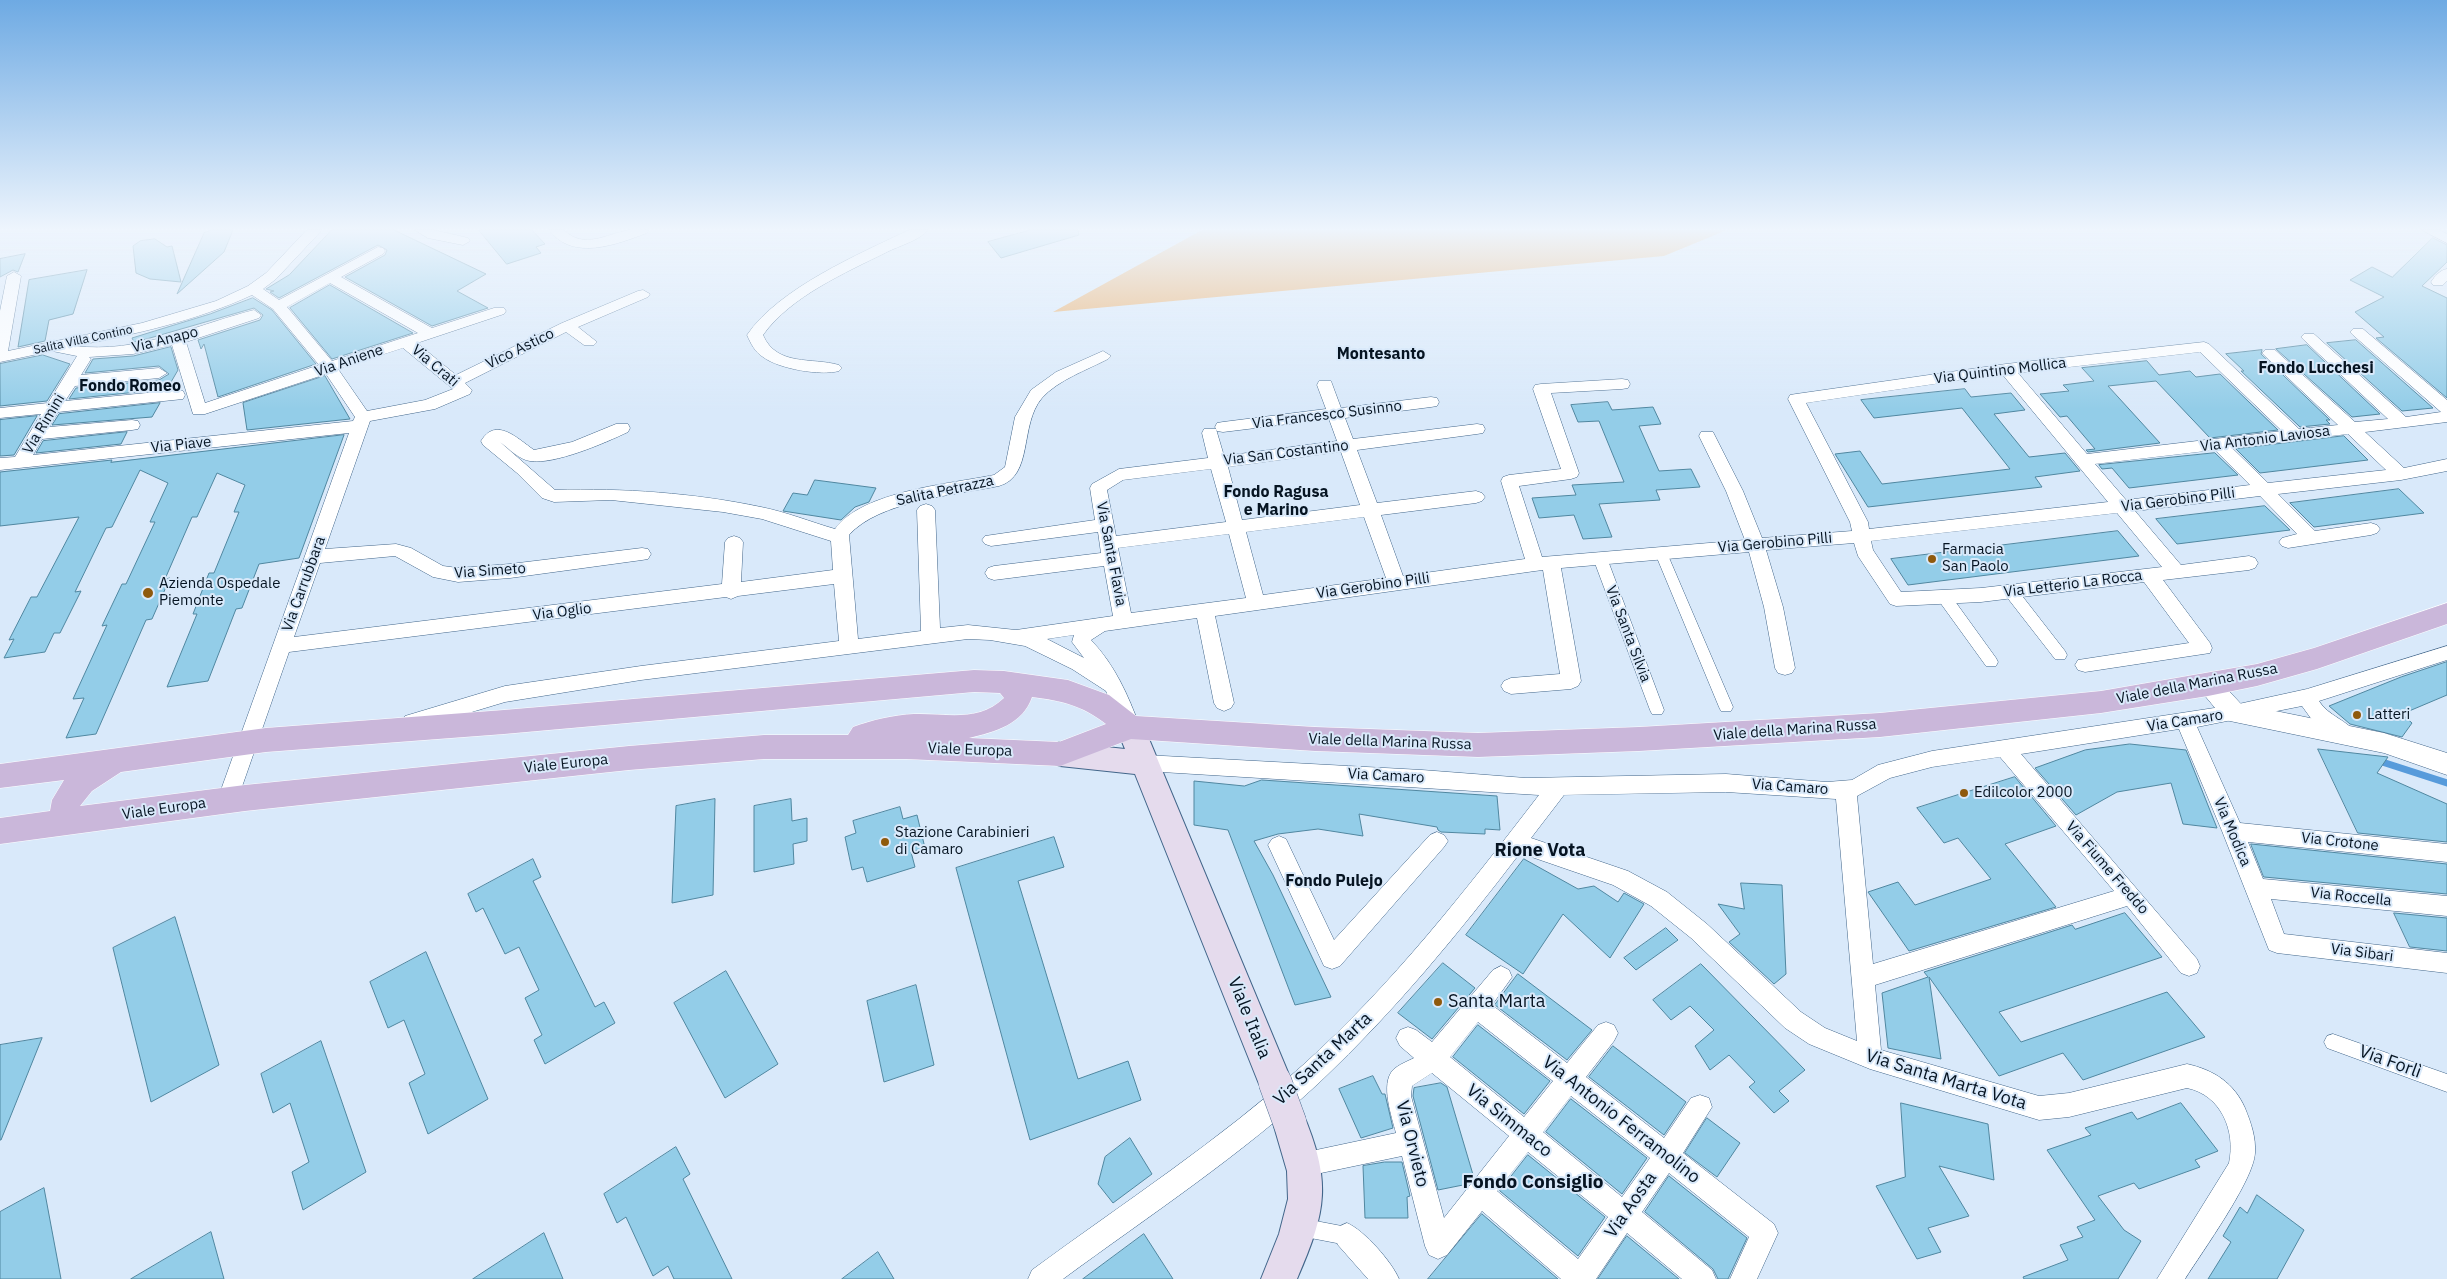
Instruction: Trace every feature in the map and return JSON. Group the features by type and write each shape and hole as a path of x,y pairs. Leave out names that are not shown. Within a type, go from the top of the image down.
{"main road":[{"name":"Viale della Marina Russa","path":"1130,728 1262,737 1445,744 1572,742 1798,731 1972,717 2101,702 2208,685 2256,675 2317,658 2447,613"},
{"path":"808,746 910,726 959,728 989,721 1009,711 1017,702 1018,695 1015,688 1004,682"},
{"path":"0,776 247,742 390,729 504,722 930,684 1004,682 1068,691 1099,703 1130,728"},
{"path":"1060,754 1130,728"},
{"name":"Viale Italia","path":"1130,728 1275,1082 1302,1165 1306,1186 1300,1227 1278,1279"},
{"name":"Viale Europa","path":"0,831 227,800 629,758 808,746 1060,754"},
{"path":"1060,754 1145,762"},
{"path":"74,821 64,809 70,792 91,774 124,759"}],"street":[{"path":"0,351 11,290"},
{"name":"Salita Villa Contino","path":"0,357 166,322 222,304 250,290"},
{"path":"255,290 278,306 329,367 362,421"},
{"path":"278,306 307,290"},
{"path":"352,290 431,334"},
{"path":"810,290 774,312 758,327 755,335 756,341 778,360 796,365 834,368"},
{"name":"Vico Astico","path":"362,421 429,406 459,386 568,326 643,294"},
{"name":"Via Aniene","path":"199,410 499,311"},
{"name":"Via Anapo","path":"44,347 73,352 131,350 178,339 254,315"},
{"path":"568,326 589,342"},
{"path":"2358,332 2447,409"},
{"path":"2310,336 2402,422"},
{"path":"178,339 199,410"},
{"name":"Via Crati","path":"406,342 459,386"},
{"name":"Via Quintino Mollica","path":"1861,536 1858,522 1796,398 2006,369 2204,347 2296,435"},
{"path":"2270,353 2401,474"},
{"name":"Salita Petrazza","path":"839,537 845,526 883,504 999,480 1008,474 1013,468 1018,436 1024,417 1034,398 1062,376 1103,356"},
{"name":"Via Rimini","path":"20,462 83,359"},
{"path":"2006,369 2177,572"},
{"path":"69,381 158,373"},
{"path":"1511,686 1571,682 1543,564 1525,526 1509,481 1571,473 1541,389 1622,384"},
{"path":"1325,385 1397,583"},
{"path":"0,413 177,395"},
{"name":"Via Francesco Susinno","path":"1218,462 1217,430 1431,402"},
{"name":"Via Antonio Laviosa","path":"2083,460 2447,417"},
{"name":"Via Piave","path":"0,464 362,421"},
{"name":"Via Carrubbara","path":"227,800 362,421"},
{"path":"37,434 132,425"},
{"path":"622,428 594,442 551,454 531,456 501,434 489,441 523,469 548,494 554,496 628,495 723,506 763,513 839,537 849,646"},
{"name":"Via San Costantino","path":"1098,488 1119,475 1477,429"},
{"path":"1707,436 1740,499 1756,544 1774,608 1785,668"},
{"path":"2219,444 2311,538"},
{"path":"1218,462 1256,602"},
{"name":"Via Gerobino Pilli","path":"1019,636 1123,620 1543,564 1861,536 2401,474 2447,465"},
{"name":"Via Santa Flavia","path":"1098,488 1123,620"},
{"path":"994,573 1236,528 1476,497"},
{"path":"926,510 932,636"},
{"path":"991,540 1105,525"},
{"path":"2288,542 2372,529"},
{"name":"Via Letterio La Rocca","path":"1861,536 1864,551 1896,599 2011,592 2249,563"},
{"path":"731,592 734,542"},
{"name":"Via Simeto","path":"314,557 396,550 439,572 458,575 491,573 642,554"},
{"path":"1661,553 1726,706"},
{"name":"Via Santa Silvia","path":"1600,558 1657,710"},
{"path":"2085,665 2203,648 2149,575"},
{"name":"Via Oglio","path":"282,646 731,592 842,576"},
{"path":"2011,592 2060,655"},
{"path":"1944,597 1991,662"},
{"path":"1204,609 1224,703"},
{"path":"1104,623 1083,635 1081,642 1102,664 1130,728"},
{"path":"390,729 505,694 651,672 849,646 985,632 1019,636 1061,653 1113,686"},
{"name":"Via Camaro","path":"1145,762 1557,788 1726,783 1827,791 1846,790 1856,788 1895,768 1941,757 2234,713 2307,697 2447,653"},
{"path":"2208,685 2234,713 2384,743 2447,764"},
{"path":"2307,697 2314,712 2320,718 2346,734"},
{"name":"Via Modica","path":"2185,721 2233,831 2277,943"},
{"name":"Via Fiume Freddo","path":"2004,748 2131,895 2189,966"},
{"name":"Via Santa Marta","path":"1041,1279 1255,1122 1312,1073 1362,1024 1432,948 1557,788"},
{"path":"1846,790 1870,1058"},
{"name":"Via Crotone","path":"2233,831 2447,853"},
{"path":"1279,845 1332,959 1438,841"},
{"name":"Via Santa Marta Vota","path":"1516,842 1620,878 1659,899 1699,931 1794,1020 1817,1036 1870,1058 2039,1108 2068,1105 2187,1076 2197,1076 2207,1080 2216,1087 2238,1118 2245,1143 2245,1156 2240,1168 2170,1279"},
{"name":"Via Roccella","path":"2256,888 2447,906"},
{"path":"1863,978 2131,895"},
{"name":"Via Sibari","path":"2277,943 2447,963"},
{"path":"1433,1059 1501,977"},
{"name":"Via Antonio Ferramolino","path":"1476,1007 1764,1233 1743,1279"},
{"path":"1580,1279 1480,1193 1606,1033"},
{"name":"Via Simmaco","path":"1408,1038 1703,1279"},
{"name":"Via Forlì","path":"2333,1042 2447,1083"},
{"name":"Via Orvieto","path":"1433,1059 1401,1079 1399,1096 1438,1246 1480,1193"},
{"name":"Via Aosta","path":"1580,1279 1700,1107"},
{"path":"1302,1165 1411,1142"},
{"path":"1300,1227 1347,1236 1386,1279"}],"shaded area":[{"path":"1094,290 1296,290 1053,312"}],"building":[{"path":"27,290 81,290 73,314 49,320 45,341 18,347"},
{"path":"269,290 295,290 279,298 270,292 274,291"},
{"path":"322,290 338,290 413,333 332,359 290,308"},
{"path":"368,290 459,290 457,291 488,308 432,326"},
{"path":"2369,290 2430,290 2447,298 2447,398 2376,338 2384,337 2355,312 2384,297"},
{"path":"253,298 272,310 316,364 218,397 204,344 201,349 198,340 260,320 263,315 254,308 143,340 134,342 132,338 210,314"},
{"path":"2356,340 2433,408 2402,411 2327,343"},
{"path":"2307,345 2380,414 2352,417 2276,349"},
{"path":"171,347 178,370 167,389 69,399 76,388 159,380 169,374 159,366 85,373 93,359 133,356"},
{"path":"2262,350 2261,354 2330,420 2326,420 2330,424 2300,427 2241,371 2244,371 2226,354"},
{"path":"43,355 70,364 47,401 0,406 0,364"},
{"path":"2147,361 2159,375 2190,371 2196,377 2220,374 2278,430 2210,438 2156,381 2108,386 2160,443 2088,452 2086,450 2095,449 2067,416 2060,417 2040,394 2069,391 2063,385 2094,381 2082,368"},
{"path":"325,376 350,419 247,430 243,403"},
{"path":"1965,389 1971,397 2011,393 2025,410 1994,414 2029,457 2065,453 2080,471 2035,477 2042,487 1868,507 1835,454 1860,451 1882,484 2010,469 1962,408 1874,418 1861,400"},
{"path":"1608,402 1612,410 1653,407 1661,424 1639,426 1659,471 1691,469 1700,487 1656,490 1660,500 1599,504 1612,537 1583,539 1574,515 1539,518 1532,498 1576,495 1572,485 1624,482 1599,421 1578,422 1571,405"},
{"path":"160,403 152,417 52,425 59,414"},
{"path":"37,416 14,455 0,456 0,420"},
{"path":"127,432 121,444 36,453 43,441"},
{"path":"344,435 299,558 259,564 242,608 236,609 208,681 167,687 197,614 193,614 209,573 214,573 239,512 234,512 245,485 217,473 197,517 192,517 165,579 170,578 152,619 146,620 96,734 66,738 84,698 73,699 107,625 102,626 122,584 126,584 155,522 150,522 168,483 140,470 112,527 106,528 75,592 81,591 60,633 54,633 45,652 4,658 14,639 9,640 31,597 37,597 79,517 0,526 0,472 112,460 111,462"},
{"path":"2344,436 2368,460 2260,473 2236,449"},
{"path":"2215,453 2238,475 2129,488 2112,468 2102,469 2099,465"},
{"path":"815,480 876,488 869,502 855,507 841,520 783,511 793,493 807,495"},
{"path":"2399,489 2424,513 2314,527 2290,503"},
{"path":"2265,506 2290,530 2177,544 2156,519"},
{"path":"2118,531 2139,556 1908,585 1891,559"},
{"path":"2447,662 2447,695 2402,714 2412,723 2402,737 2350,724 2329,706 2401,677"},
{"path":"2130,744 2186,750 2217,828 2183,824 2171,783 2117,792 2076,815 2035,768 2085,750"},
{"path":"2318,749 2388,757 2377,773 2447,804 2447,842 2358,833"},
{"path":"2015,777 2056,826 2005,844 2056,907 1909,951 1868,892 1898,882 1915,905 1991,879 1958,838 1944,843 1917,808"},
{"path":"1262,780 1497,796 1500,830 1485,829 1485,834 1441,832 1437,827 1359,814 1363,836 1318,829 1278,834 1254,841 1273,875 1331,997 1295,1005 1228,830 1194,825 1194,781 1244,786"},
{"path":"715,799 713,895 672,903 676,806"},
{"path":"791,799 792,821 807,818 807,841 793,844 794,864 754,872 754,806"},
{"path":"900,807 903,819 917,815 925,848 911,852 915,867 867,882 863,867 852,870 845,837 856,833 853,821"},
{"path":"1054,837 1064,867 1018,881 1078,1079 1128,1061 1141,1100 1030,1140 956,868"},
{"path":"2251,844 2447,864 2447,894 2264,877"},
{"path":"533,859 541,877 533,881 595,1007 604,1002 615,1023 545,1064 534,1040 542,1035 525,998 539,990 519,947 505,954 483,908 476,912 468,894"},
{"path":"1524,859 1578,889 1594,886 1618,902 1624,893 1644,904 1610,958 1563,914 1523,974 1466,935"},
{"path":"1741,883 1782,885 1786,974 1774,984 1729,942 1740,934 1718,904 1744,909"},
{"path":"2125,913 2162,957 1999,1012 2021,1042 2167,992 2205,1037 2083,1080 2063,1053 1999,1076 1929,977 1941,1059 1888,1048 1882,993 1928,977 1924,972 2072,925 2075,929"},
{"path":"2394,913 2447,918 2447,951 2410,947"},
{"path":"175,917 219,1065 151,1102 113,948"},
{"path":"1666,928 1678,940 1636,970 1624,958"},
{"path":"426,952 488,1099 428,1134 409,1083 425,1074 404,1020 388,1028 370,982"},
{"name":"Santa Marta","path":"1443,963 1475,988 1432,1039 1398,1013"},
{"path":"1701,964 1805,1070 1779,1091 1789,1101 1774,1113 1749,1087 1755,1082 1729,1055 1710,1070 1695,1046 1714,1030 1690,1006 1671,1020 1653,1000"},
{"path":"726,971 778,1064 725,1098 674,1003"},
{"path":"1518,974 1592,1030 1567,1060 1495,1005"},
{"path":"916,985 934,1065 884,1082 867,1001"},
{"path":"1478,1025 1550,1081 1524,1114 1453,1057"},
{"path":"42,1038 1,1140 0,1140 0,1045"},
{"path":"321,1041 366,1172 303,1210 292,1172 309,1162 290,1103 273,1113 261,1074"},
{"path":"1613,1046 1686,1102 1664,1135 1589,1077"},
{"path":"1373,1076 1382,1094 1385,1094 1393,1128 1361,1138 1339,1089"},
{"path":"1441,1083 1447,1087 1474,1178 1468,1184 1438,1190 1413,1096 1414,1088"},
{"path":"1571,1099 1647,1158 1622,1194 1546,1132"},
{"path":"1901,1103 1988,1124 1994,1180 1939,1166 1969,1216 1928,1228 1941,1252 1917,1259 1876,1186 1905,1177"},
{"path":"2181,1103 2218,1151 2195,1160 2200,1167 2139,1189 2134,1183 2098,1196 2124,1230 2141,1241 2118,1279 2024,1279 2023,1277 2068,1260 2060,1245 2083,1237 2077,1227 2095,1220 2047,1150 2091,1135 2085,1128 2132,1112 2137,1119"},
{"path":"1707,1118 1740,1143 1717,1177 1685,1153"},
{"path":"1130,1138 1152,1174 1113,1203 1098,1184 1105,1157"},
{"path":"676,1147 690,1174 683,1179 732,1279 674,1279 668,1266 653,1276 626,1217 617,1223 604,1194"},
{"path":"1528,1155 1605,1217 1578,1256 1500,1191"},
{"path":"1385,1162 1402,1162 1410,1196 1407,1197 1408,1218 1365,1218 1363,1166"},
{"path":"1669,1176 1747,1238 1728,1279 1718,1279 1713,1269 1645,1212"},
{"path":"44,1188 61,1279 0,1279 0,1212"},
{"path":"2257,1195 2304,1230 2277,1279 2208,1279 2231,1242 2223,1236 2240,1207 2247,1213"},
{"path":"1482,1214 1558,1279 1428,1279"},
{"path":"211,1232 224,1279 131,1279"},
{"path":"544,1233 563,1279 473,1279"},
{"path":"1144,1234 1173,1279 1083,1279"},
{"path":"1627,1236 1679,1279 1598,1279"},
{"path":"878,1252 894,1279 842,1279"}],"waterway":[{"path":"2376,760 2447,783"}],"place":[{"name":"Farmacia San Paolo","path":"1932,559"},
{"name":"Azienda Ospedale Piemonte","path":"148,593"},
{"name":"Latteri","path":"2357,715"},
{"name":"Edilcolor 2000","path":"1964,793"},
{"name":"Stazione Carabinieri di Camaro","path":"885,842"},
{"name":"Santa Marta","path":"1438,1002"}],"district":[{"name":"Montesanto","path":"1381,354"},
{"name":"Fondo Lucchesi","path":"2316,368"},
{"name":"Fondo Romeo","path":"130,386"},
{"name":"Fondo Ragusa e Marino","path":"1276,501"},
{"name":"Rione Vota","path":"1540,851"},
{"name":"Fondo Pulejo","path":"1334,881"},
{"name":"Fondo Consiglio","path":"1533,1183"}]}
